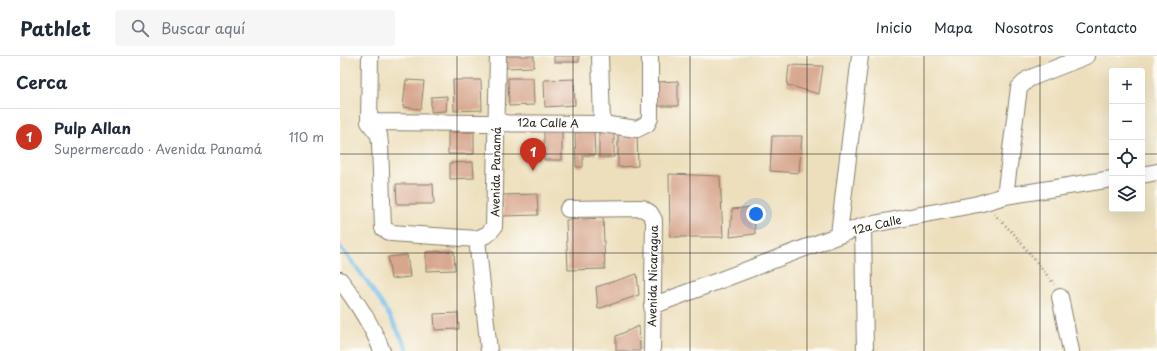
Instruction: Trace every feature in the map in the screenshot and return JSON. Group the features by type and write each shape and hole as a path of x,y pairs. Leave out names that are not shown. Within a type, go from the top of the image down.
{"street":[{"path":"370,56 369,122 378,135 380,144 383,228 391,233 477,239 489,351"},
{"name":"Avenida Panamá","path":"477,239 488,234 494,227 498,56"},
{"path":"600,56 602,124"},
{"name":"12a Calle A","path":"369,122 602,124 637,129 647,124 650,118 650,56"},
{"path":"839,234 860,56"},
{"path":"1005,196 1020,88 1028,79 1086,56"},
{"path":"1145,174 1157,172"},
{"name":"12a Calle","path":"652,306 863,226 978,204 1005,196 1109,179"},
{"name":"Avenida Nicaragua","path":"568,209 642,208 650,213 654,220 652,351"},
{"path":"863,226 865,351"},
{"path":"340,280 358,303 376,335 382,351"},
{"path":"1060,297 1071,351"}],"path":[{"path":"978,204 996,215 1014,234 1051,279 1060,297"}],"building":[{"path":"506,56 534,56 534,67 506,68"},
{"path":"554,56 579,56 579,62 554,62"},
{"path":"789,65 823,66 819,94 787,85"},
{"path":"508,78 533,78 534,105 509,106"},
{"path":"574,79 575,105 545,107 544,80"},
{"path":"406,80 424,81 421,109 403,107"},
{"path":"453,80 481,80 482,110 454,111"},
{"path":"678,81 678,106 656,106 656,82"},
{"path":"447,96 446,111 431,112 431,97"},
{"path":"544,130 562,130 562,160 544,160"},
{"path":"618,131 637,131 638,166 618,167"},
{"path":"448,132 474,132 474,154 448,154"},
{"path":"594,132 595,155 583,155 583,167 576,167 575,133"},
{"path":"599,132 614,132 614,157 599,157"},
{"path":"772,136 802,136 799,173 770,171"},
{"path":"473,162 474,178 450,179 450,163"},
{"path":"669,174 720,176 723,237 670,237"},
{"path":"396,184 433,184 434,204 397,204"},
{"path":"537,194 538,215 503,216 503,195"},
{"path":"754,207 755,234 730,237 732,209"},
{"path":"603,218 605,269 568,270 566,220"},
{"path":"454,251 455,270 426,271 426,252"},
{"path":"407,255 410,277 391,279 388,257"},
{"path":"637,274 639,295 598,309 596,287"},
{"path":"458,313 459,329 435,330 434,314"},
{"path":"639,326 640,351 616,351 616,336"}],"waterway":[{"path":"340,247 377,297 394,323 408,351"}],"place":[{"name":"Pulp Allan","path":"533,171"}]}
